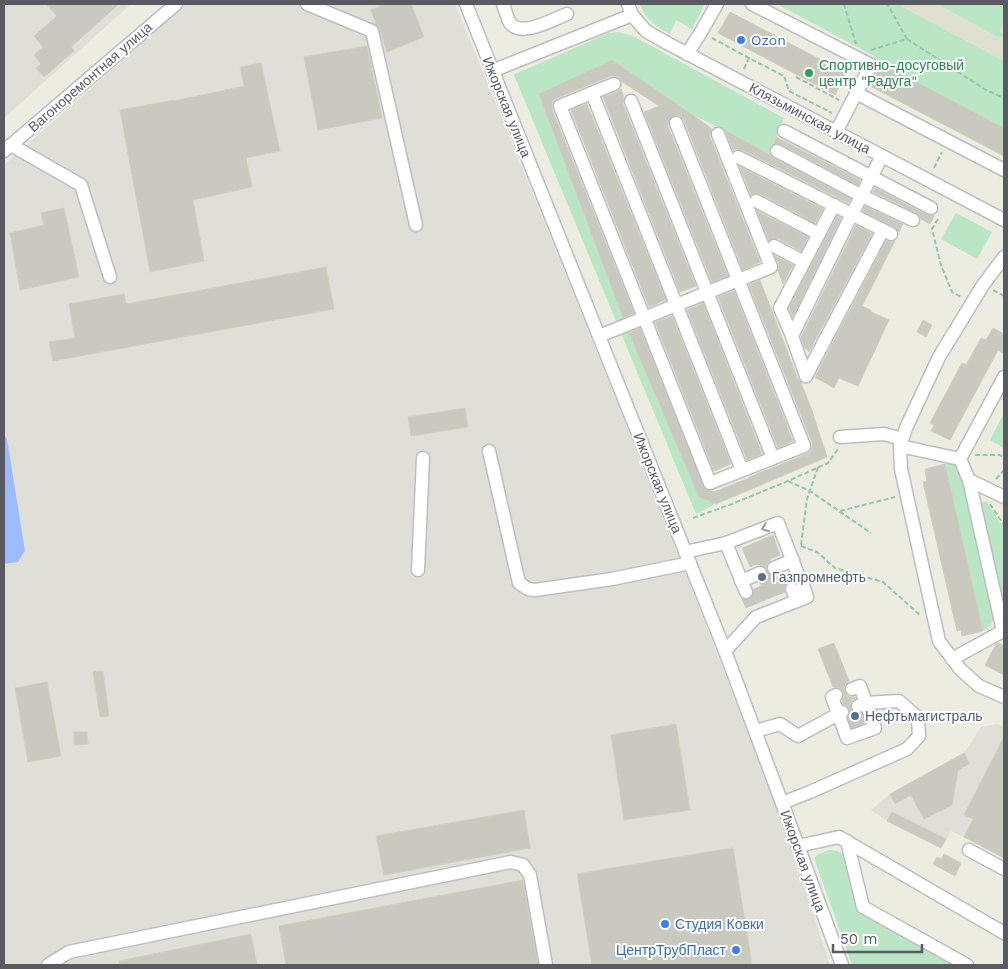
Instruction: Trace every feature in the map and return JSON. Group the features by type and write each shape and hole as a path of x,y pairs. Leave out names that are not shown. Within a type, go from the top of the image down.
{"street":[{"name":"Вагоноремонтная улица","path":"7,148 176,4"},
{"path":"307,4 372,31 416,225"},
{"name":"Ижорская улица","path":"466,4 725,651 842,965"},
{"path":"504,4 510,23 518,29 529,29 567,14"},
{"path":"687,54 716,4"},
{"path":"752,4 858,56 870,65 836,132"},
{"path":"492,71 630,10"},
{"name":"Клязьминская улица","path":"630,10 646,31 1004,220"},
{"path":"614,84 560,106 710,483 804,446 676,124"},
{"path":"592,93 742,470"},
{"path":"856,93 1004,170"},
{"path":"631,100 772,458"},
{"path":"784,131 931,208"},
{"path":"599,336 771,267 718,134"},
{"path":"7,148 81,185 110,278"},
{"path":"777,152 913,220"},
{"path":"792,336 882,156"},
{"path":"738,157 834,205 852,214 887,232 806,376 780,308 834,205"},
{"path":"756,201 819,234"},
{"path":"774,246 804,262"},
{"path":"1004,256 983,285 939,357 901,442 901,469 939,641 960,669 979,686 1004,697"},
{"path":"960,459 1004,377"},
{"path":"840,437 884,434 901,442 960,459"},
{"path":"489,451 519,582 528,588 535,590 612,579 688,558 778,523 789,563"},
{"path":"418,570 423,458"},
{"path":"952,659 1004,631 969,480 960,459"},
{"path":"969,480 1004,496"},
{"path":"726,543 751,582"},
{"path":"725,651 777,601"},
{"path":"836,695 832,697 840,713 848,738 876,728 867,718 862,704 860,686 852,689"},
{"path":"782,803 907,749 919,736 918,718 899,701 862,704"},
{"path":"756,731 780,724 798,736 840,713"},
{"path":"798,846 839,837 1004,933"},
{"path":"847,841 863,907 967,965"},
{"path":"969,850 1004,869"},
{"path":"48,965 69,952 511,862 523,865 530,875 546,965"}],"path":[{"path":"844,4 858,56 908,39"},
{"path":"887,4 908,39 986,90 1004,98"},
{"path":"701,32 784,76 788,91 843,119"},
{"path":"737,80 749,58"},
{"path":"796,77 850,106"},
{"path":"934,168 948,141"},
{"path":"937,220 932,229 944,274 952,292 972,304"},
{"path":"694,518 828,463 840,447 840,437"},
{"path":"960,459 970,455 1000,455 1004,458"},
{"path":"789,563 818,467"},
{"path":"788,481 810,491 871,533"},
{"path":"840,511 907,494"},
{"path":"789,563 817,552 835,568 883,582 937,629"}],"shaded area":[{"path":"4,4 131,4 4,118"},
{"path":"186,4 455,4 695,597 780,815 830,965 4,965 4,165"},
{"path":"897,4 1004,4 1004,61"},
{"path":"998,724 1004,727 1004,758 964,837 951,831 941,848 887,821 871,810 890,794 964,753 981,727"}],"green space":[{"path":"639,4 705,4 692,29 676,20 670,34 652,22"},
{"path":"777,4 897,4 1004,61 1004,128 882,64 874,56"},
{"path":"938,4 1004,4 1004,22 999,32 1004,33 1004,37 996,36"},
{"path":"618,32 633,36 784,118 771,156 693,115 612,60 540,94 623,318 699,497 716,504 696,514 514,75 609,33"},
{"path":"956,213 992,232 977,259 941,239"},
{"path":"1004,413 1004,448 990,440"},
{"path":"945,464 953,464 960,467 994,615 991,624 983,631"},
{"path":"986,501 1004,528 1004,616 977,504"},
{"path":"829,850 838,851 845,857 859,908 957,965 852,965 814,858"}],"water":[{"path":"4,435 7,439 25,551 18,562 4,564"}],"building":[{"path":"46,4 119,4 71,47 74,51 44,77 36,68 41,64 34,55 43,47 34,36 57,16"},
{"path":"385,4 411,4 424,37 387,52 380,29 371,10"},
{"path":"730,12 846,73 835,95 718,33"},
{"path":"367,46 382,118 318,130 304,57"},
{"path":"612,60 712,129 710,137 760,262 743,270 684,120 681,117 678,115 673,116 668,121 668,126 728,276 712,282 644,112 659,106 615,76 557,98 553,101 552,109 634,313 623,318 539,94"},
{"path":"261,63 280,151 246,158 252,187 193,200 204,261 150,272 120,110 244,86 240,67"},
{"path":"882,64 1004,128 1004,156 870,86"},
{"path":"621,89 624,97 623,104 696,286 680,292 603,97"},
{"path":"587,104 666,300 649,307 571,110"},
{"path":"725,130 773,158 851,199 848,203 742,150 733,150"},
{"path":"776,137 860,180 858,185 781,144 774,144"},
{"path":"740,167 823,209 815,223 760,194 755,193 751,195"},
{"path":"875,188 927,215 934,216 930,224 921,219 916,213 873,192"},
{"path":"865,206 903,224 899,232 895,227 863,211"},
{"path":"64,208 79,277 20,290 10,233 44,225 41,213"},
{"path":"757,211 808,237 801,251 778,239 773,238 769,240"},
{"path":"837,216 841,218 793,317 789,308"},
{"path":"856,225 872,234 809,352 804,347 801,337"},
{"path":"886,241 895,241 862,306 889,320 858,386 839,378 834,388 815,377"},
{"path":"775,256 793,265 783,284 778,270 779,264"},
{"path":"326,267 334,309 53,361 49,342 75,338 69,304 124,294 126,304"},
{"path":"760,280 811,408 827,457 716,504 699,497 629,333 640,328 705,489 714,492 749,478 807,454 811,451 812,447 749,285"},
{"path":"734,291 793,441 778,448 718,297"},
{"path":"703,303 762,454 747,460 687,310"},
{"path":"672,316 731,464 714,471 655,322"},
{"path":"923,320 932,325 926,337 917,332"},
{"path":"993,328 1004,334 1004,354 998,350 950,440 931,431 934,425 930,423 962,363 966,365 981,338 986,340"},
{"path":"465,408 468,427 411,436 408,417"},
{"path":"945,464 983,631 962,636 961,630 957,631 923,482 927,481 925,469"},
{"path":"773,535 780,555 770,559 766,568 757,564 750,567 742,548"},
{"path":"768,573 777,576 778,579 789,575 792,579 797,580 796,582 789,581 786,584 784,587 785,592 746,608 742,599 750,599 754,594 754,589 765,585 763,581"},
{"path":"834,643 849,681 844,687 845,692 847,696 855,697 850,704 851,709 856,714 861,713 865,723 852,728 848,717 849,709 847,705 843,704 842,700 843,692 840,688 833,687 818,649"},
{"path":"998,643 1004,646 1004,675 985,665"},
{"path":"103,671 109,716 100,717 93,672"},
{"path":"47,682 61,756 28,762 15,688"},
{"path":"676,724 690,810 624,820 611,735"},
{"path":"74,732 87,732 88,744 74,745"},
{"path":"1004,737 1004,858 964,837 973,819 964,815"},
{"path":"964,753 969,764 958,770 952,805 924,819 911,795 895,804 890,794"},
{"path":"524,810 530,848 384,875 376,836"},
{"path":"892,812 946,839 941,848 887,821"},
{"path":"733,848 752,965 592,965 577,874"},
{"path":"944,854 961,863 955,876 933,864 937,857 942,859"},
{"path":"523,880 538,965 286,965 279,926"},
{"path":"251,934 257,965 120,965 119,961"}],"tunnel":[{"path":"772,569 782,593"},
{"path":"762,573 772,597"},
{"path":"787,576 792,589"},
{"path":"756,588 762,601"},
{"path":"746,592 751,605"},
{"path":"848,725 863,719"}],"place":[{"name":"Ozon","path":"741,40"},
{"name":"Спортивно-досуговый центр \"Радуга\"","path":"809,73"},
{"name":"Газпромнефть","path":"762,577"},
{"name":"Нефтьмагистраль","path":"855,716"},
{"name":"Студия Ковки","path":"665,924"},
{"name":"ЦентрТрубПласт","path":"736,950"}]}
